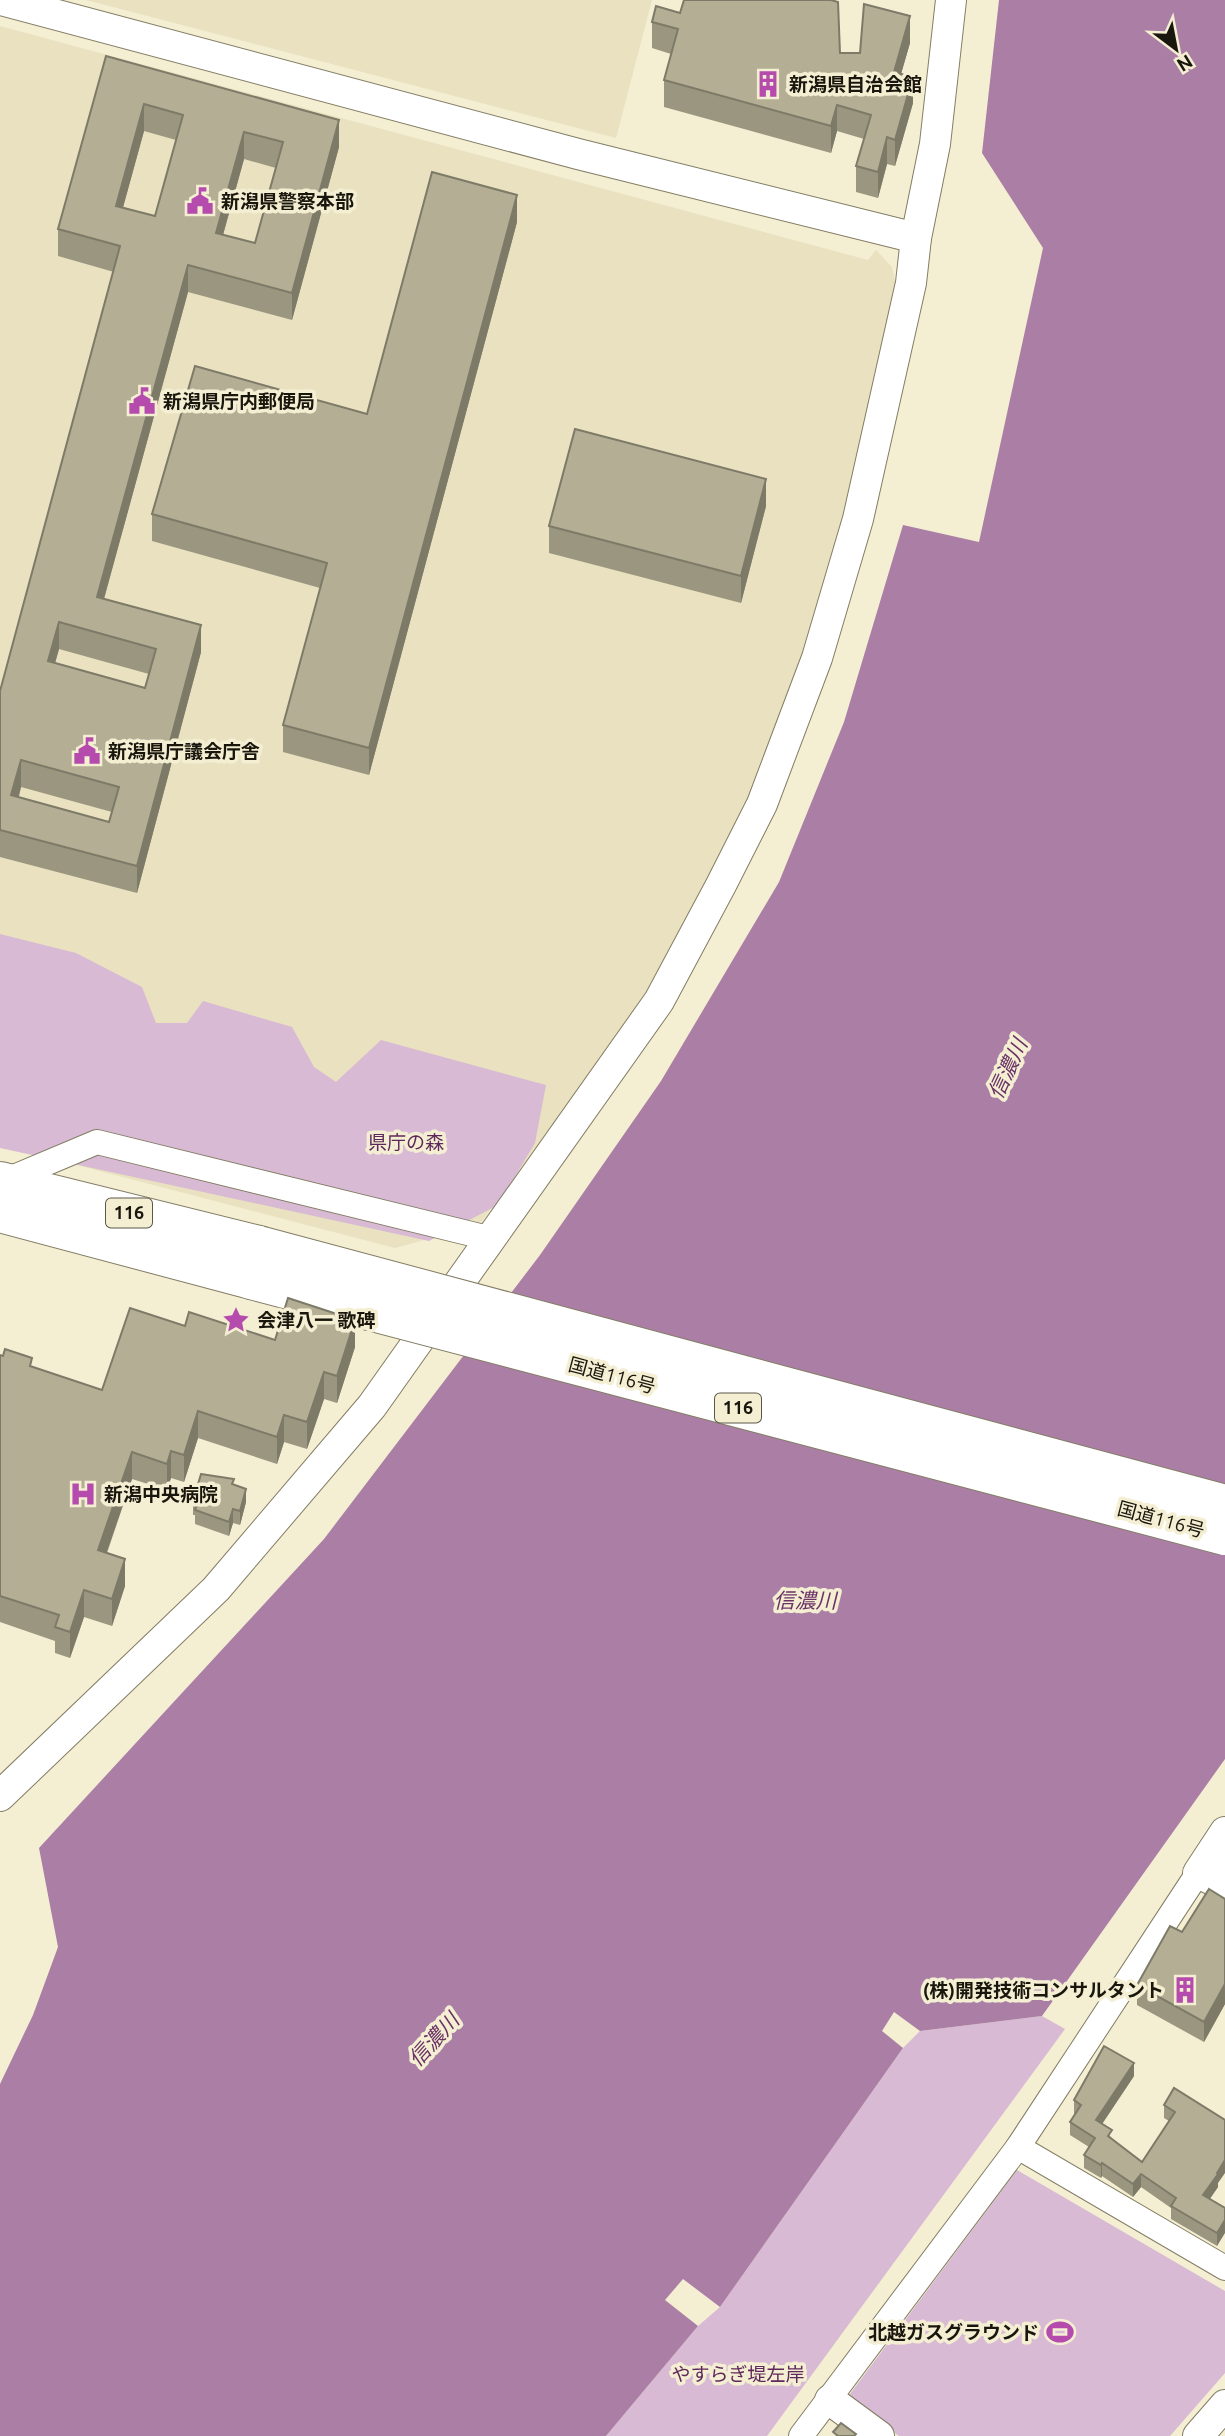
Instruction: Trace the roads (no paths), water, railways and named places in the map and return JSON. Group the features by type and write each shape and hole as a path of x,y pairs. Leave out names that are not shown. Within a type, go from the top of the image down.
{"highway":[{"name":"国道116号","path":"1,1192 1225,1536"},
{"name":"国道116号","path":"255,1262 1225,1504"}],"street":[{"path":"1,0 578,154 916,238"},
{"path":"0,1796 216,1589 372,1406 659,1001 721,885 761,804 817,658 858,519 911,282 916,238 935,144 951,0"},
{"path":"1,1192 97,1142 492,1239"},
{"path":"801,2436 1018,2147 1215,1875 1225,1832"},
{"path":"1018,2147 1225,2268"},
{"path":"830,2400 879,2436"},
{"path":"1198,2436 1225,2405"}],"water":[{"name":"信濃川","path":"999,0 1225,0 1225,1759 1042,2016 920,2031 894,2012 882,2031 903,2048 720,2307 683,2279 665,2300 698,2326 606,2436 0,2436 0,2084 33,2015 58,1947 39,1848 324,1539 540,1255 661,1081 779,882 844,722 903,525 979,542 1043,248 982,153"}],"place":[{"name":"新潟県自治会館","path":"768,84"},
{"name":"新潟県警察本部","path":"200,201"},
{"name":"新潟県庁内郵便局","path":"142,401"},
{"name":"新潟県庁議会庁舎","path":"87,751"},
{"name":"会津八一 歌碑","path":"236,1320"},
{"name":"新潟中央病院","path":"83,1494"},
{"name":"(株)開発技術コンサルタント","path":"1185,1990"},
{"name":"北越ガスグラウンド","path":"1060,2332"}],"park label":[{"name":"県庁の森","path":"406,1142"},
{"name":"やすらぎ堤左岸","path":"738,2374"}]}
